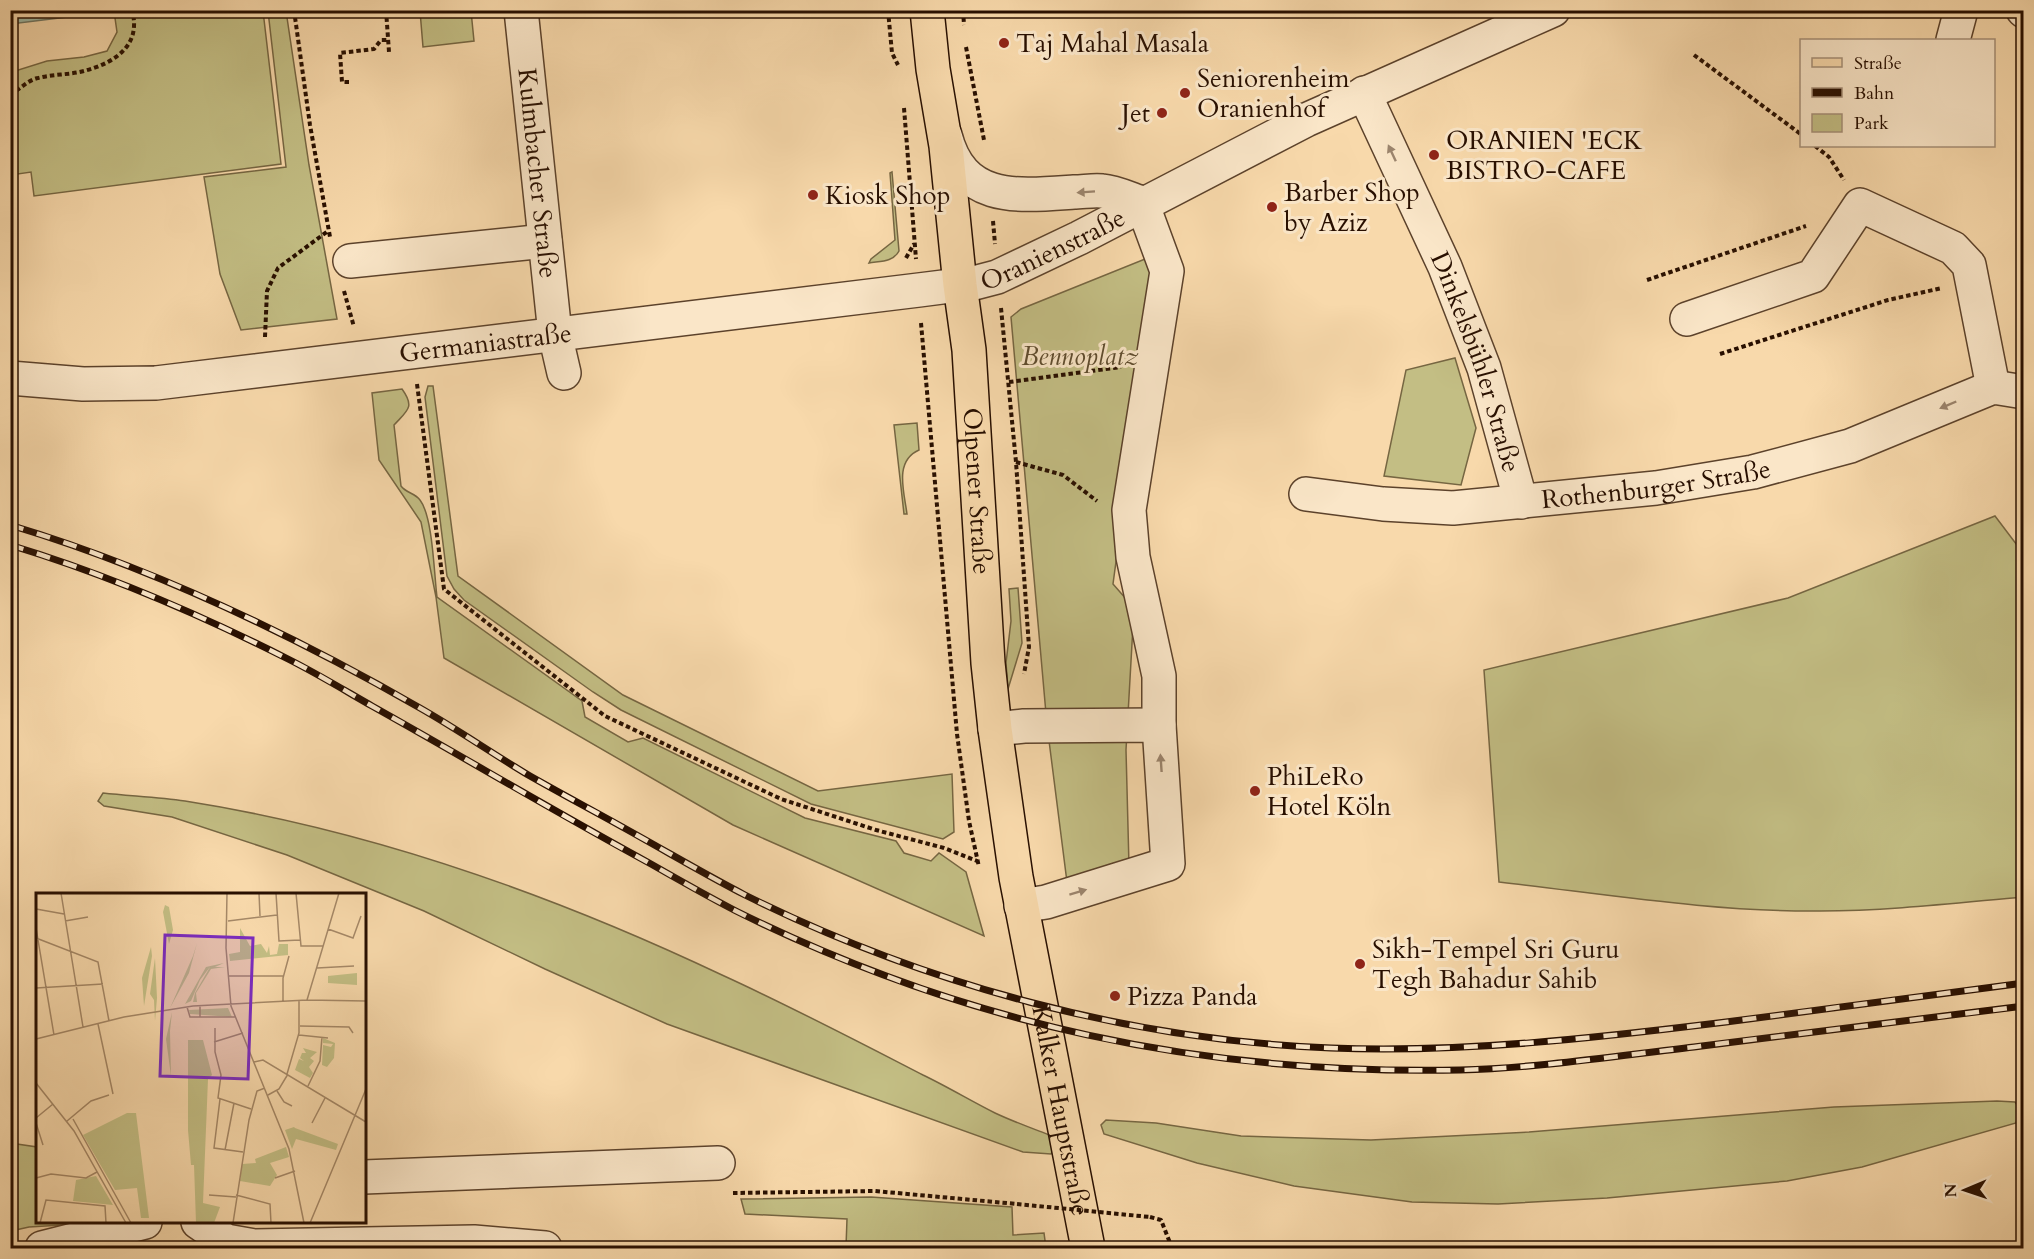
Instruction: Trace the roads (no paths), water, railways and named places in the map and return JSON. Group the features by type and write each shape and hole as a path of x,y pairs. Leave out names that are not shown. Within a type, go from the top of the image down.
{"main road":[{"name":"Olpener Straße","path":"927,10 933,69 944,132 969,351 988,663 1009,728 1022,906 1034,973"},
{"name":"Kalker Hauptstraße","path":"1034,973 1088,1248"}],"street":[{"name":"Kulmbacher Straße","path":"521,10 555,334 564,373"},
{"name":"Oranienstraße","path":"960,285 997,277 1079,238 1142,203 1306,120 1553,10"},
{"path":"1953,39 1961,10"},
{"name":"Dinkelsbühler Straße","path":"1364,93 1445,267 1484,368 1521,502"},
{"name":"Oranienstraße","path":"944,132 958,166 972,181 991,190 1022,195 1102,190 1142,203"},
{"path":"1022,906 1046,902 1168,864 1159,725 1159,676 1133,557 1129,510 1167,271 1142,203"},
{"name":"Rothenburger Straße","path":"1306,494 1383,504 1453,508 1656,488 1753,472 1850,446 2008,389 1968,265 1953,248 1860,205 1813,276 1687,319"},
{"path":"341,262 545,241"},
{"name":"Germaniastraße","path":"10,378 83,384 156,383 960,285"},
{"path":"1009,728 1159,725"},
{"path":"366,1177 718,1162"},
{"path":"42,1248 137,1223"},
{"path":"205,1223 226,1241 254,1246 474,1242 545,1248"}],"railway":[{"path":"10,525 63,542 169,582 322,654 448,724 530,776 719,881 814,927 885,956 957,981 1105,1020 1255,1043 1381,1049 1480,1046 1628,1034 2024,983"},
{"path":"10,545 46,556 152,596 288,659 704,894 823,951 910,985 999,1013 1088,1035 1179,1052 1271,1063 1365,1069 1460,1070 1577,1061 2024,1006"}],"place":[{"name":"Taj Mahal Masala","path":"1004,43"},
{"name":"Seniorenheim Oranienhof","path":"1185,93"},
{"name":"Jet","path":"1162,113"},
{"name":"ORANIEN 'ECK BISTRO-CAFE","path":"1434,155"},
{"name":"Kiosk Shop","path":"813,195"},
{"name":"Barber Shop by Aziz","path":"1272,207"},
{"name":"PhiLeRo Hotel Köln","path":"1255,791"},
{"name":"Sikh-Tempel Sri Guru Tegh Bahadur Sahib","path":"1360,964"},
{"name":"Pizza Panda","path":"1115,996"}],"park label":[{"name":"Bennoplatz","path":"1080,356"}]}
